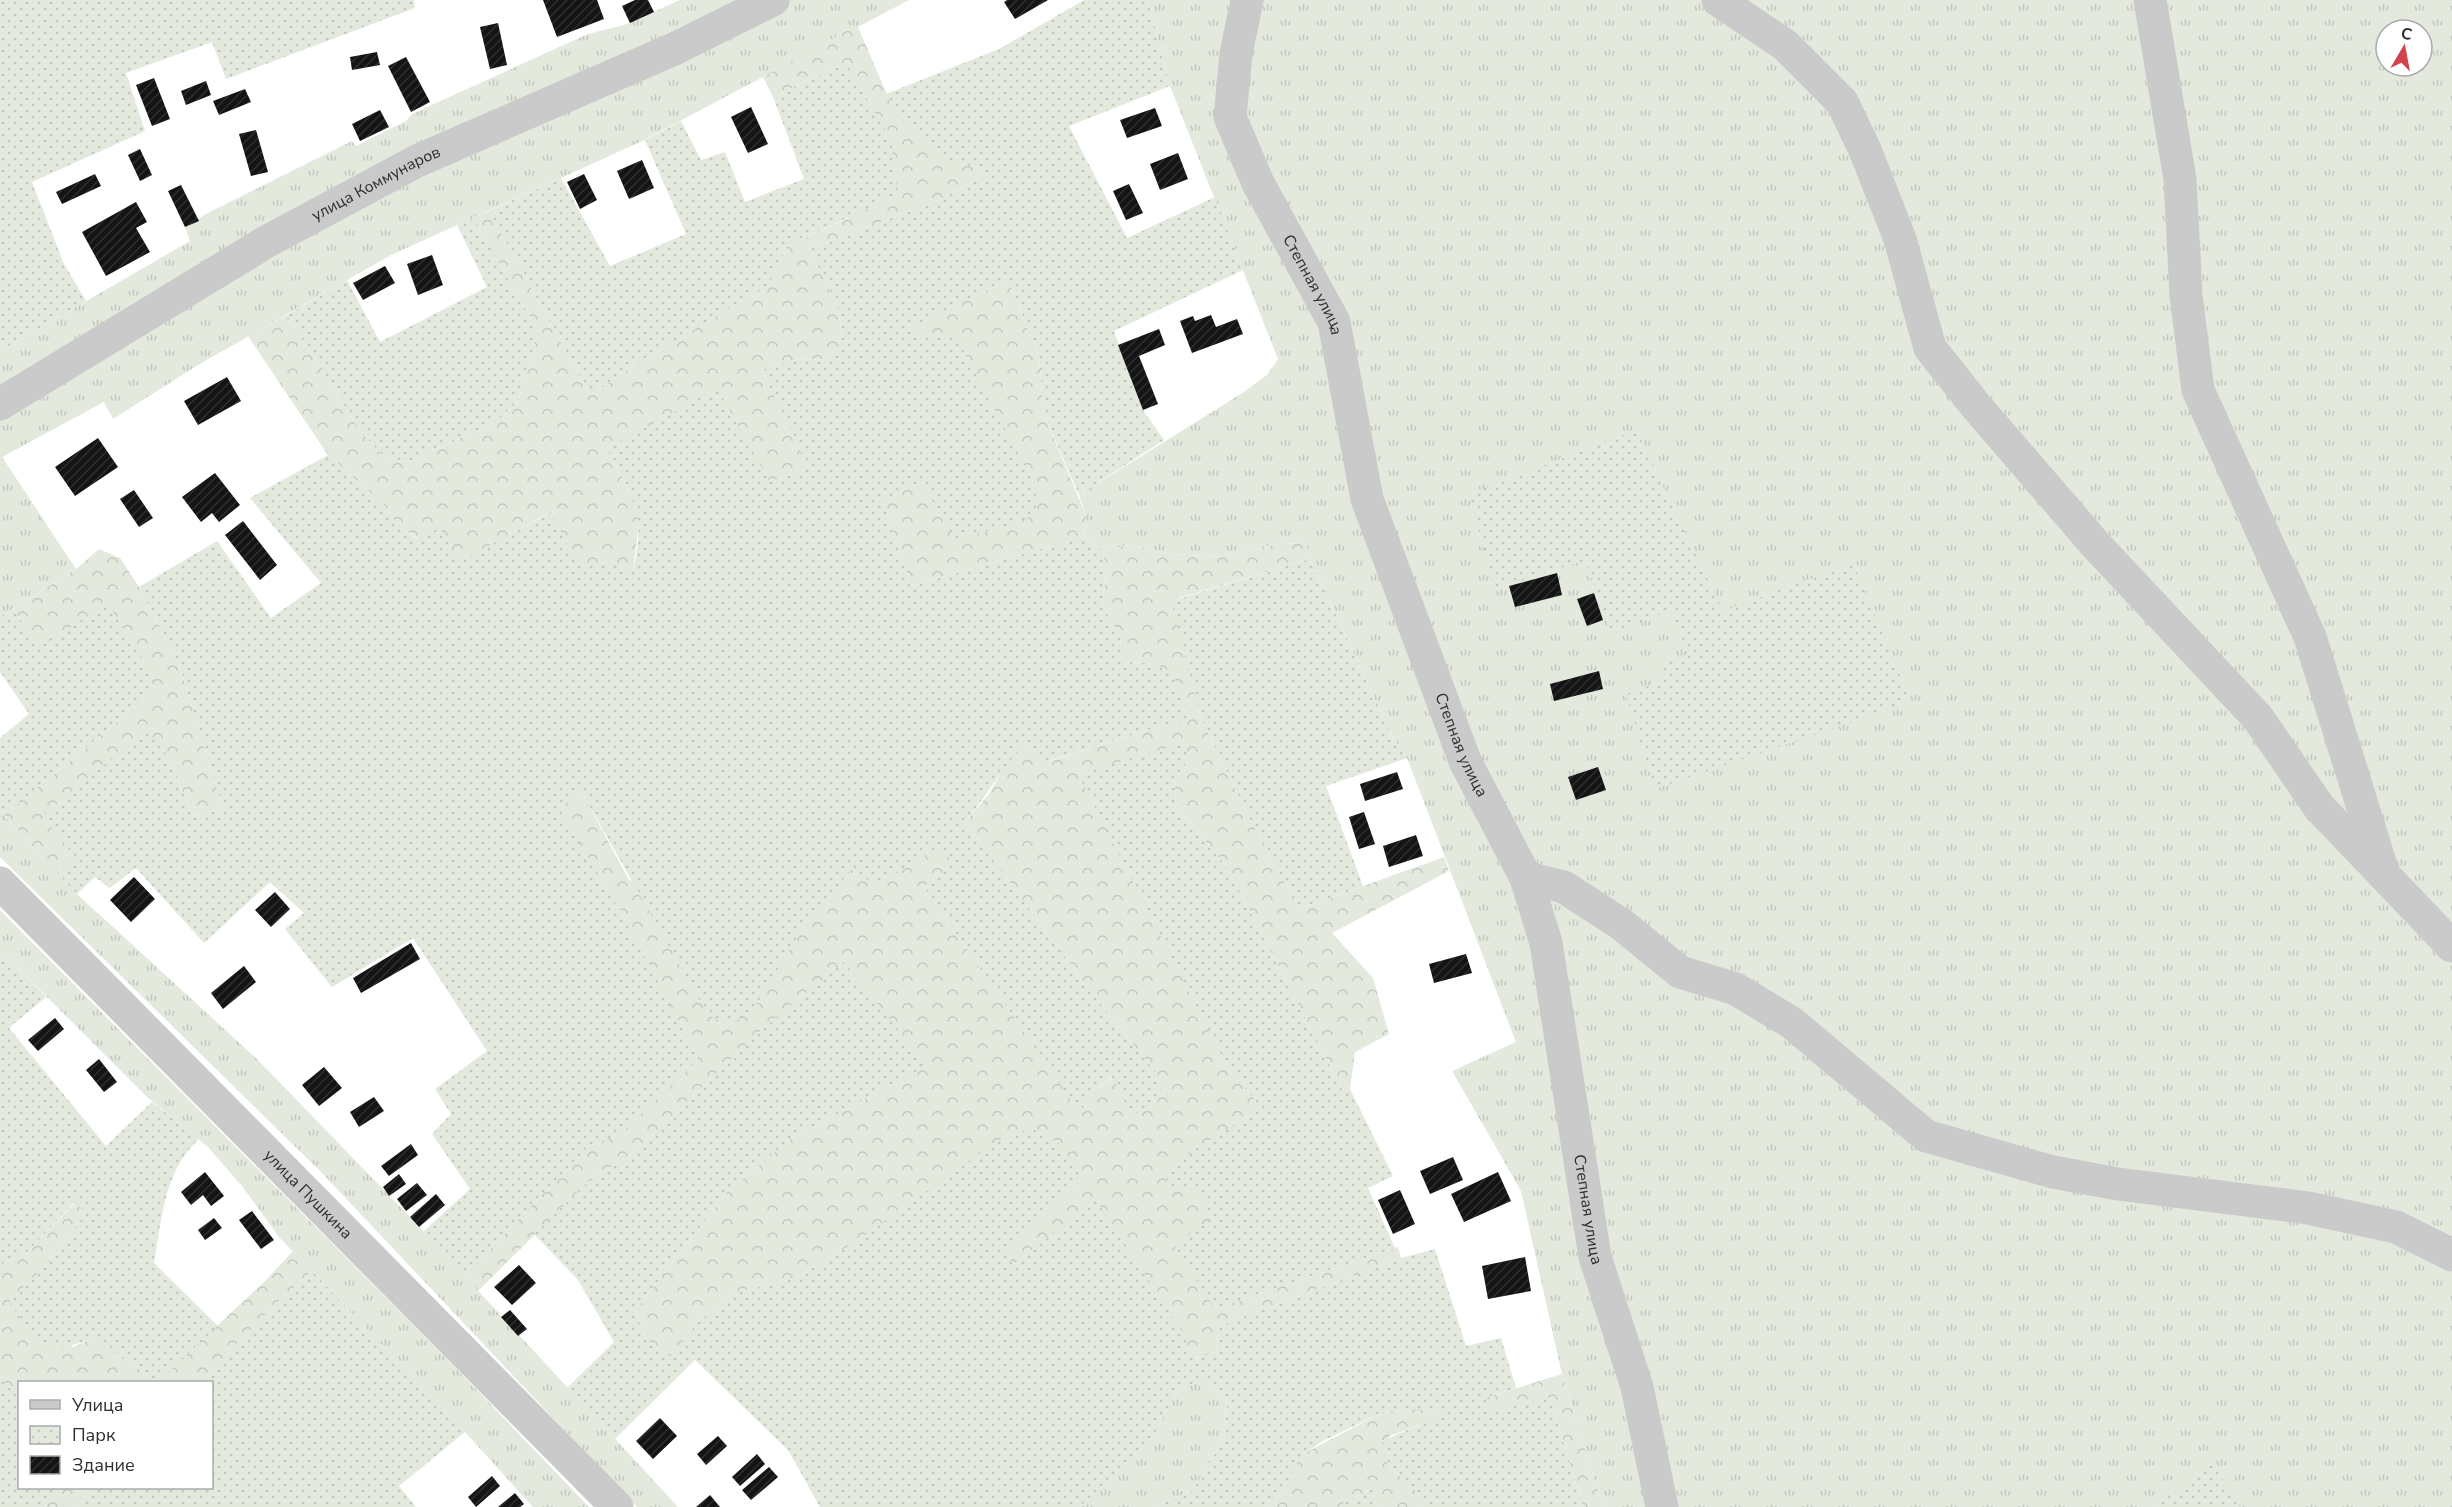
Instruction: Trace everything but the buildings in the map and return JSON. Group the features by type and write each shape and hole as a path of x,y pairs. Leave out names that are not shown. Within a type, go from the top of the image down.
{"street":[{"name":"улица Коммунаров","path":"0,404 266,242 417,161 674,49 773,0"},
{"name":"Степная улица","path":"1247,0 1236,54 1230,117 1258,183 1334,322 1367,499 1465,761 1526,878 1546,943 1595,1257 1637,1388 1662,1507"},
{"path":"1718,0 1785,45 1842,102 1865,150 1900,239 1930,348 2095,544 2258,718 2319,807 2452,946"},
{"path":"2150,0 2180,178 2186,295 2198,390 2310,637 2385,877"},
{"path":"1526,878 1564,887 1620,924 1680,972 1736,989 1792,1023 1926,1136 2064,1174 2118,1184 2308,1208 2396,1227 2452,1255"},
{"name":"улица Пушкина","path":"0,883 617,1507"}],"green space":[{"path":"0,0 414,0 415,8 226,79 212,42 126,73 145,131 32,182 64,264 86,301 0,351"},
{"path":"680,0 747,0 0,392 0,351 190,241 185,227 206,214 352,141 356,146 406,121 412,114 588,34 624,25"},
{"path":"789,0 909,0 640,142 391,255 198,365 113,419 104,402 2,457 76,569 0,617 0,412 422,167 771,11"},
{"path":"1084,0 1148,0 1170,86 1069,126 1127,238 1215,197 1243,270 1114,331 1143,410 1164,440 1079,495 1044,414 1039,357 1009,281 913,327 918,334 955,335 1036,487 1036,514 1005,527 955,539 921,482 883,501 911,586 1083,537 1103,551 1106,571 1102,605 1120,636 1123,662 1152,663 1172,672 1190,720 1148,730 1048,761 1025,744 965,822 1088,988 1157,1074 1162,1096 1132,1116 1112,1077 1092,1092 1080,1113 924,887 954,863 938,846 909,867 874,884 852,869 802,929 753,1010 729,1025 708,1015 581,791 559,808 627,923 699,1059 621,1133 588,1147 464,1276 423,1232 470,1189 432,1134 451,1114 435,1089 487,1051 413,938 332,987 285,929 304,913 270,882 204,943 136,868 110,888 95,877 77,894 57,873 75,857 42,816 147,730 169,758 193,816 223,808 179,664 139,587 217,541 271,618 321,583 250,498 328,455 389,509 396,526 418,539 440,528 461,561 551,512 578,566 610,562 633,570 637,551 638,519 630,493 607,449 717,388 770,482 808,468 762,370 794,360 828,359 843,337 836,302 809,249 934,202 983,177 973,166 949,163 928,146 896,115 886,94 999,49"},
{"path":"1148,0 2452,0 2452,1507 2240,1507 2213,1465 2154,1507 1671,1507 1609,1281 1554,925 1468,743 1406,578 1329,337 1366,526 1523,895 1656,1507 1603,1507 1562,1374 1521,1191 1452,1071 1516,1042 1407,758 1393,738 1310,559 1305,543 1277,544 1222,557 1174,554 1129,545 1103,551 1083,537 1087,518 1079,495 1244,392 1267,375 1278,359 1170,86"},
{"path":"857,25 896,115 949,162 973,166 983,177 934,202 809,249 836,302 843,337 828,359 794,360 762,370 809,468 770,482 607,448 635,503 639,523 633,570 610,562 578,566 550,512 461,562 396,526 389,509 328,455 248,336 287,315 361,432 384,457 407,462 496,422 518,401 535,344 535,326 473,218 489,211 590,395 647,357 767,286 787,246 848,218 846,63 773,97 763,77"},
{"path":"846,63 891,140 898,194 787,246 768,286 647,357 590,395 489,211 561,178 610,266 686,234 645,140 681,121 701,160 725,152 745,202 804,179 773,97"},
{"path":"473,218 535,326 535,344 518,401 496,422 407,462 384,457 361,432 287,315 347,280 380,342 487,287 457,225"},
{"path":"1009,281 1039,357 1044,414 1087,518 1083,537 911,586 883,501 921,482 918,334 912,327"},
{"path":"1636,430 1723,611 1853,563 1911,702 1655,789 1626,694 1662,681 1657,665 1688,654 1671,610 1612,634 1585,561 1494,587 1469,494"},
{"path":"1305,543 1310,559 1172,600 1201,718 1251,821 1299,909 1444,857 1449,871 1332,933 1373,978 1389,1034 1355,1052 1350,1089 1343,1091 1228,869 1176,804 1174,778 1188,762 1079,773 1230,1072 1262,1107 1199,1188 1211,1219 1215,1309 1398,1247 1401,1258 1219,1326 1216,1352 1193,1359 1181,1330 1096,1200 1014,1264 1002,1252 1082,1178 851,1245 796,1278 734,1293 697,1323 671,1357 646,1340 635,1311 728,1191 793,1137 926,1066 766,1026 628,1158 592,1178 478,1291 464,1276 588,1147 621,1133 627,923 558,808 581,791 629,880 802,929 852,868 909,867 938,845 955,863 924,887 1080,1112 1092,1092 1113,1077 1157,1074 1088,988 965,822 989,794 1009,759 1025,744 1049,761 1148,730 1190,720 1152,663 1123,662 1120,636 1102,605 1106,572 1103,551 1129,545 1174,554 1222,557 1277,544"},
{"path":"99,549 120,558 139,587 179,664 223,808 193,816 169,758 43,816 75,857 57,873 4,815 151,694 39,648 13,609 76,569"},
{"path":"1310,559 1393,738 1407,758 1326,786 1363,886 1299,909 1251,821 1201,718 1171,601"},
{"path":"108,603 153,677 151,694 4,815 0,811 0,738 29,714 0,672 0,617 13,609 39,647"},
{"path":"1185,743 1188,762 1174,778 1176,804 1228,869 1343,1091 1350,1089 1393,1176 1368,1188 1395,1248 1215,1309 1174,1245 1211,1219 1198,1189 1165,1190 1169,1166 1262,1107 1230,1072 1078,774"},
{"path":"0,811 77,894 258,1060 410,1217 678,1507 637,1507 321,1172 0,857"},
{"path":"0,910 452,1364 589,1507 533,1507 465,1432 279,1237 242,1186 208,1147 147,1097 6,956 0,959"},
{"path":"6,956 46,997 9,1028 106,1146 152,1102 199,1139 187,1152 171,1180 154,1263 218,1326 158,1381 96,1337 65,1346 43,1343 27,1328 10,1301 49,1262 86,1213 75,1202 27,1252 0,1265 0,959"},
{"path":"844,962 927,1066 793,1137 728,1191 635,1311 646,1340 671,1357 697,1323 734,1293 796,1278 851,1245 997,1141 1031,1128 1060,1144 1082,1178 1003,1252 1014,1264 1096,1199 1181,1330 1194,1359 1216,1352 1219,1326 1401,1258 1435,1249 1466,1346 1501,1338 1516,1388 1485,1398 1492,1411 1550,1398 1583,1507 1421,1507 1418,1493 1388,1465 1380,1446 1394,1436 1427,1422 1441,1412 1417,1409 1383,1412 1323,1441 1300,1456 1285,1489 1269,1507 1153,1507 1192,1491 1224,1439 1227,1405 1207,1381 1179,1387 1155,1434 1080,1507 820,1507 788,1450 695,1360 615,1439 567,1388 614,1342 578,1280 534,1234 592,1178 628,1158 766,1026"},
{"path":"76,1202 86,1213 49,1262 10,1301 73,1347 96,1337 156,1381 18,1381 18,1395 0,1379 0,1265 27,1252"},
{"path":"293,1251 312,1271 279,1301 201,1381 158,1381 265,1281"},
{"path":"312,1271 465,1432 399,1486 416,1507 74,1507 96,1489 213,1489 213,1381 201,1381 279,1301"},
{"path":"1562,1374 1603,1507 1583,1507 1550,1398 1492,1412 1485,1398"},
{"path":"0,1379 18,1395 18,1489 64,1489 44,1507 0,1507"},
{"path":"1207,1381 1227,1405 1224,1439 1192,1491 1153,1507 1080,1507 1155,1434 1179,1387"},
{"path":"1417,1409 1442,1412 1432,1421 1389,1436 1388,1465 1418,1493 1421,1507 1379,1507 1371,1489 1338,1507 1269,1507 1285,1489 1299,1456 1383,1412"},
{"path":"2213,1464 2240,1507 2154,1507"},
{"path":"64,1489 96,1489 74,1507 44,1507"},
{"path":"1372,1489 1379,1507 1338,1507 1340,1505"}]}
